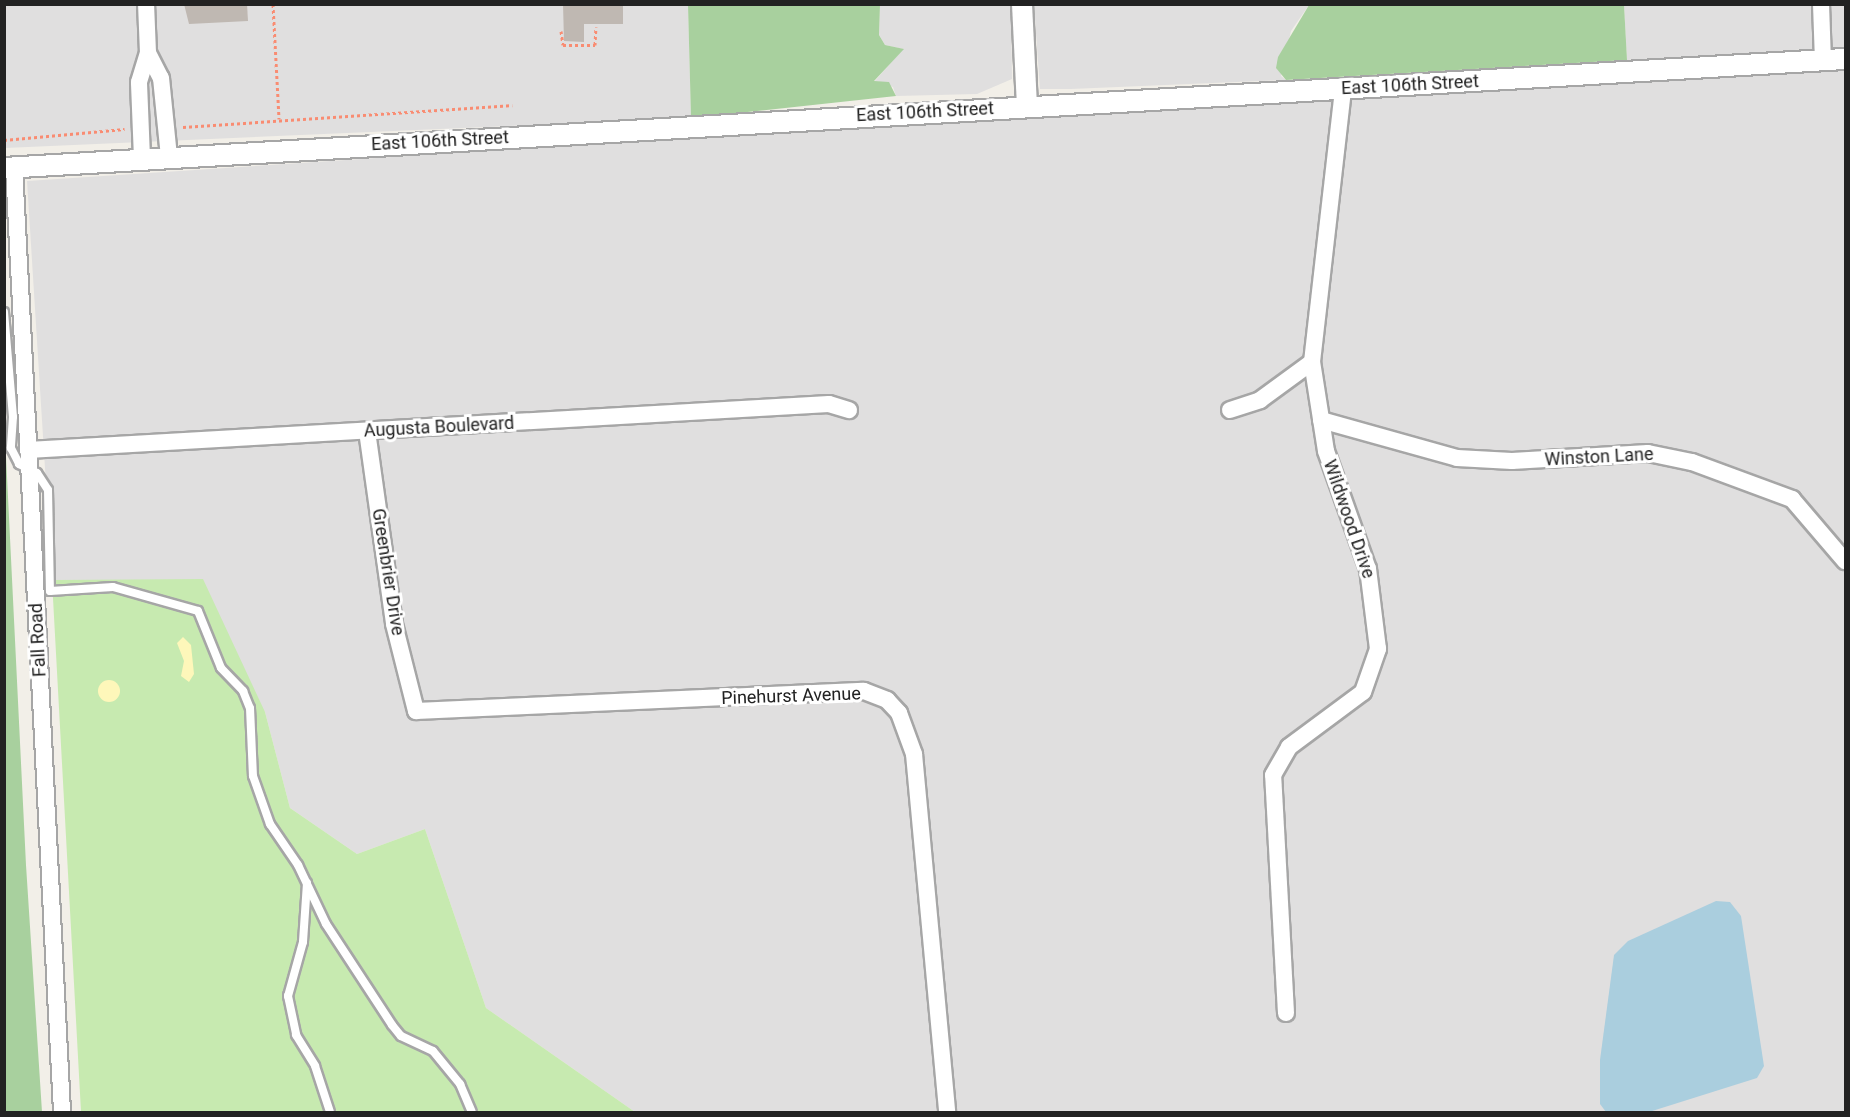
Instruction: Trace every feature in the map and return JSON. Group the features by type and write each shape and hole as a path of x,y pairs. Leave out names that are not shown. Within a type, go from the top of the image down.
{"street":[{"path":"142,158 139,82 148,53 146,4"},
{"path":"1022,4 1028,106"},
{"path":"1821,4 1823,60"},
{"path":"148,53 161,78 169,157"},
{"name":"East 106th Street","path":"9,168 142,158 1028,106 1343,90 1845,59"},
{"name":"Wildwood Drive","path":"1286,1013 1273,775 1289,747 1363,692 1378,650 1368,570 1336,488 1321,420 1312,362 1343,90"},
{"name":"Fall Road","path":"9,168 28,450 62,1113"},
{"path":"1230,410 1260,400 1312,362"},
{"name":"Augusta Boulevard","path":"28,450 829,404 849,410"},
{"name":"Winston Lane","path":"1321,420 1457,458 1512,461 1648,453 1681,459 1792,499 1845,561"},
{"name":"Greenbrier Drive","path":"367,431 394,624 416,711"},
{"name":"Pinehurst Avenue","path":"416,711 864,692 887,700 906,725 914,754 947,1113"}],"lane":[{"path":"4,312 13,417 11,448 19,464 29,469 48,490 50,591 112,587 198,611 221,668 243,691 250,708 253,776 261,805 308,883 327,924 392,1025 400,1036 433,1051 460,1084 472,1113"},
{"path":"308,883 303,942 288,996 296,1035 315,1066 330,1113"}],"path":[{"path":"273,4 279,119"},
{"path":"561,31 564,46 595,45 596,27"},
{"path":"166,127 512,105"},
{"path":"4,140 141,128"}],"shaded area":[{"path":"5,5 688,5 691,118 5,148"},
{"path":"880,5 1011,5 1012,79 977,94 896,96 893,87 874,82 903,49 885,45 879,35"},
{"path":"1034,5 1309,5 1291,31 1281,76 1286,80 1040,89"},
{"path":"1624,5 1845,5 1845,47 1627,60"},
{"path":"1845,69 1845,1112 635,1112 486,1008 425,829 357,854 290,808 265,712 52,580 27,181 1232,102"}],"green space":[{"path":"688,5 880,5 879,35 885,45 904,49 874,81 889,82 896,96 691,118"},
{"path":"1309,5 1624,5 1627,60 1286,80 1276,68 1278,57"},
{"path":"4,415 26,865 42,1112 5,1112"},
{"path":"203,579 265,712 290,808 357,854 425,829 486,1008 635,1112 81,1112 52,580"}],"sand":[{"path":"183,637 191,645 194,674 189,682 181,676 184,661 177,643"},
{"path":"109,680 119,687 120,691 113,701 109,702 99,695 98,691 105,681"}],"water":[{"path":"1716,901 1730,902 1741,916 1764,1066 1757,1078 1649,1112 1606,1112 1600,1104 1600,1060 1614,955 1628,941"}],"building":[{"path":"184,4 247,4 248,21 189,24"},
{"path":"563,4 623,4 623,24 584,24 584,42 564,41"}]}
